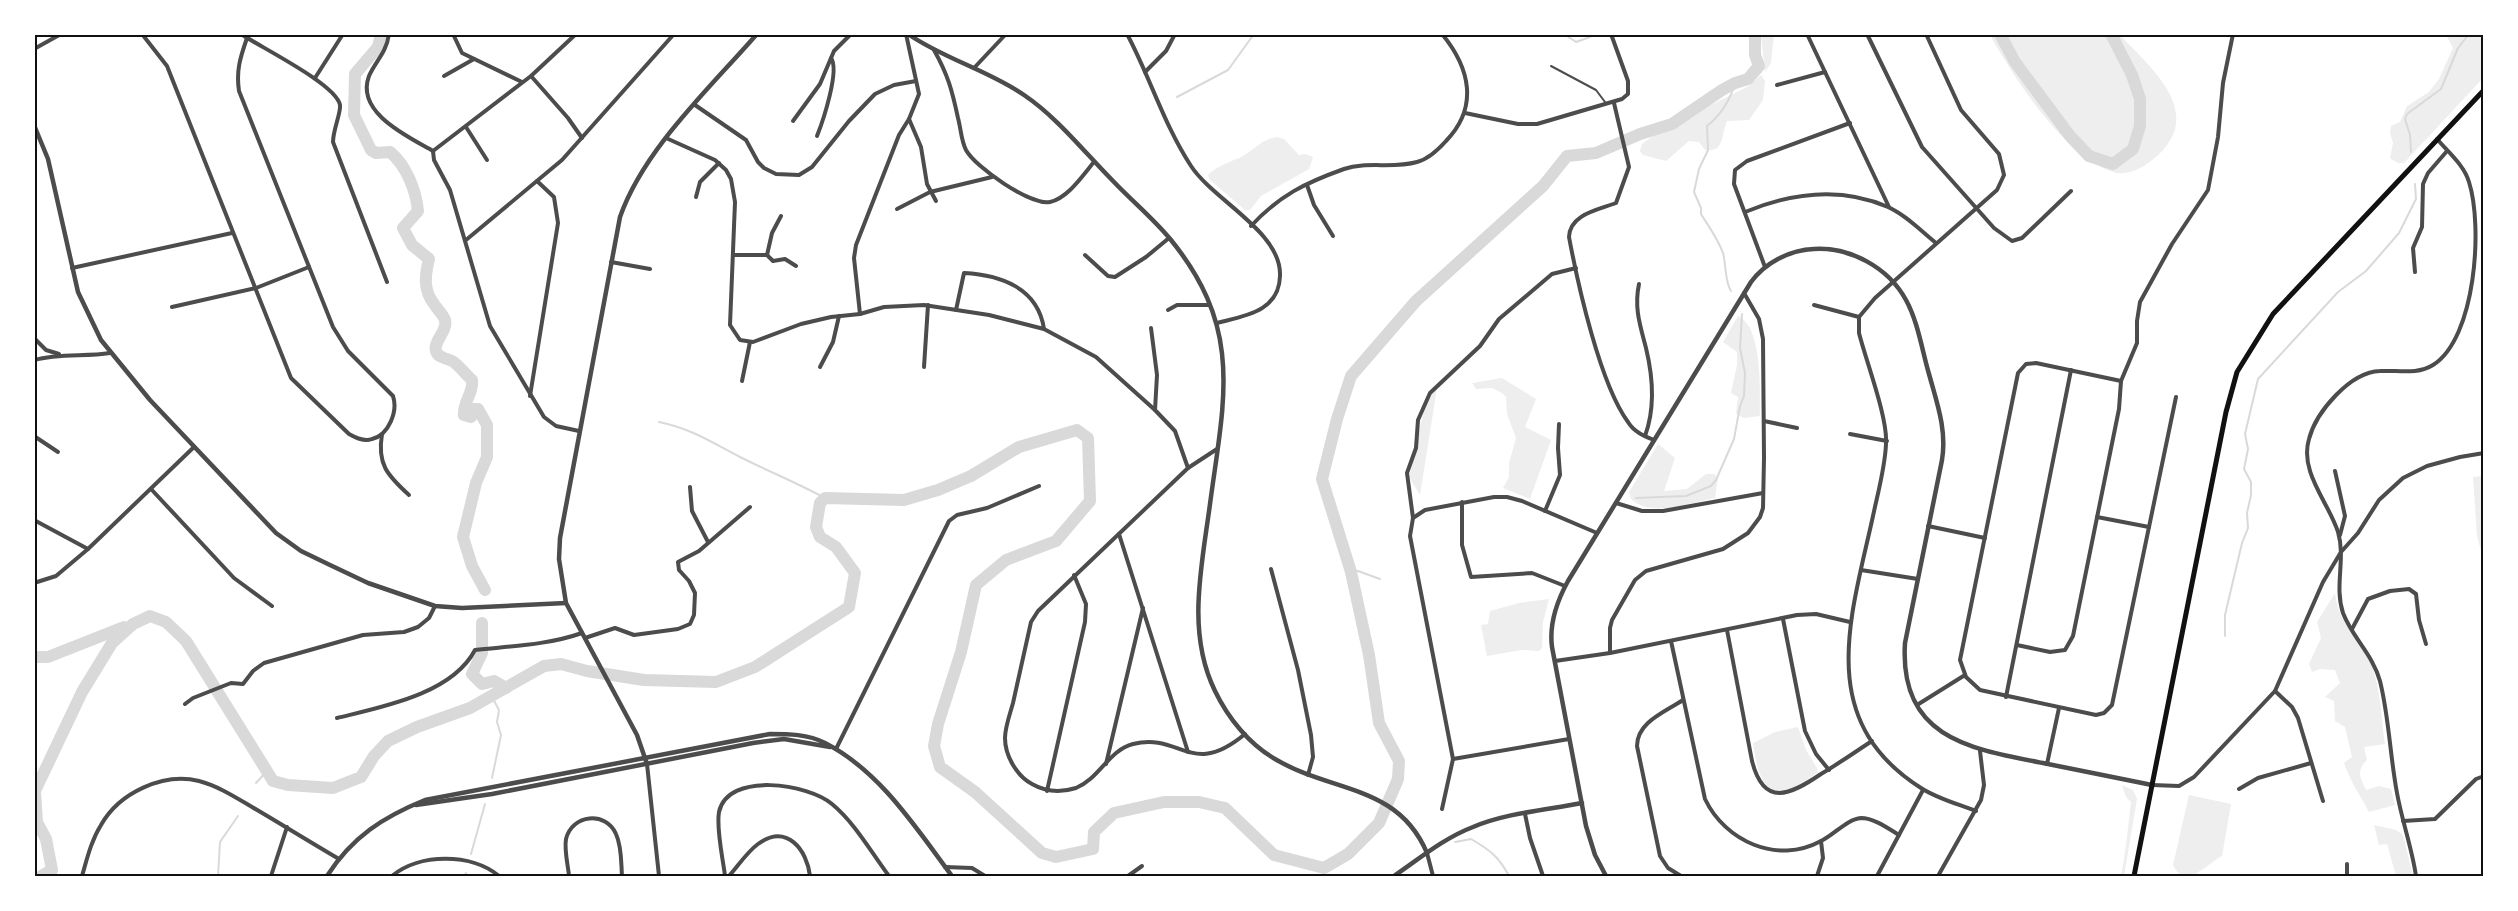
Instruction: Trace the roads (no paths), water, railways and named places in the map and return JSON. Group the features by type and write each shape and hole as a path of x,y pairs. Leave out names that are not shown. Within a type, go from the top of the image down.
{"main road":[{"path":"2134,876 2226,412 2237,372 2273,314 2484,90"}],"street":[{"path":"142,34 167,66 291,378 349,434 360,440 367,440 382,433"},
{"path":"241,34 315,78 333,93 340,104 333,131 333,141 387,282"},
{"path":"315,78 343,34"},
{"path":"389,34 384,53 369,77 366,92 379,114 391,125 433,151"},
{"path":"453,34 462,53 522,82"},
{"path":"433,151 531,76 576,34"},
{"path":"466,240 562,160 674,34"},
{"path":"659,876 645,757 637,735 566,603 559,560 560,538 620,217 632,186 666,138 757,34"},
{"path":"794,121 820,84 836,49 851,34"},
{"path":"907,34 1030,99 1169,238 1194,273 1217,323 1224,374 1217,450 1200,577 1199,636 1203,658 1215,692 1245,734 1274,758 1308,775 1394,808 1417,833 1427,853 1433,876"},
{"path":"860,314 854,258 856,245 867,211 883,180 899,135 909,119 918,94 907,34"},
{"path":"974,68 1006,34"},
{"path":"1126,34 1192,168 1212,191 1270,244 1279,260 1280,282 1277,293 1262,310 1217,323"},
{"path":"1145,72 1167,51 1175,34"},
{"path":"1251,226 1278,199 1307,185 1350,168 1398,165 1424,159 1458,129 1465,113 1466,75 1461,62 1442,34"},
{"path":"1465,113 1524,125 1547,122 1606,105 1625,97 1629,89 1611,34"},
{"path":"1807,34 1889,207"},
{"path":"1867,34 1922,147 2001,236 2009,241 2015,241 2026,234 2072,191"},
{"path":"1926,34 1961,110 1999,154 2004,167 2000,186 1866,306 1858,317 1859,333 1887,441 1850,622 1847,666 1851,693 1872,741 1895,769 1923,790 1976,811"},
{"path":"2017,645 2058,652 2066,650 2070,644 2119,409 2121,383 2136,349 2140,302 2176,237 2208,190 2218,137 2223,83 2233,34"},
{"path":"34,49 61,35"},
{"path":"247,38 236,76 239,91 339,340 393,396 396,405 394,414 382,433 379,452 391,477 409,495"},
{"path":"933,49 947,71 965,148 981,168 1040,202 1052,202 1063,196 1094,162"},
{"path":"818,136 834,78 835,65 831,58"},
{"path":"444,76 475,59"},
{"path":"1777,85 1825,72"},
{"path":"531,76 568,118 582,138"},
{"path":"695,105 746,140 758,162 764,168 776,174 794,175 807,172 849,121 875,94 894,85 916,81"},
{"path":"1614,102 1628,163 1616,203 1582,216 1571,226 1569,237 1593,336 1616,400 1627,422 1635,431 1654,440"},
{"path":"909,119 921,147 930,192 936,201"},
{"path":"1765,267 1734,178 1738,166 1850,123"},
{"path":"466,126 487,160"},
{"path":"36,128 48,159 78,292 93,325 110,353 129,377 255,513 288,543 368,583 435,606 462,608 566,603"},
{"path":"666,138 719,163 726,170 734,188 734,255 730,325 737,337 744,342 750,342 801,324 860,314 884,307 928,306 956,309 1044,329 1096,357 1155,410 1175,431 1188,468"},
{"path":"2416,876 2396,791 2380,682 2368,652 2352,629 2340,603 2339,536 2310,470 2307,444 2314,426 2337,396 2357,377 2371,372 2424,370 2441,360 2455,339 2470,295 2475,252 2472,192 2466,175 2436,139"},
{"path":"433,151 434,160 450,189 490,326 530,397 544,417 556,426 579,431"},
{"path":"2415,272 2414,248 2422,227 2422,184 2428,173 2447,151"},
{"path":"696,197 700,182 719,163"},
{"path":"897,209 930,192 993,176"},
{"path":"530,397 558,223 554,197 537,181"},
{"path":"1307,185 1314,205 1333,236"},
{"path":"1744,212 1805,194 1849,195 1889,207 1936,243"},
{"path":"782,216 772,233 767,255 771,261 785,259 796,266"},
{"path":"71,269 232,233"},
{"path":"1085,255 1108,276 1115,277 1146,257 1169,238"},
{"path":"1606,876 1590,839 1582,803 1551,641 1553,620 1565,586 1744,293 1754,277 1777,259 1799,251 1831,249 1858,256 1893,282 1911,311 1944,435 1942,460 1904,657 1907,680 1917,705 1933,725 1947,736 1980,751 2152,785 2179,786 2194,777 2275,691 2323,582 2341,552 2354,538 2379,500 2403,478 2433,464 2484,453"},
{"path":"734,255 767,255"},
{"path":"611,262 650,269"},
{"path":"172,308 256,288 309,267"},
{"path":"1442,809 1453,759 1410,536 1413,518 1407,473 1416,448 1418,420 1427,398 1444,378 1480,346 1499,319 1552,274 1576,267"},
{"path":"956,309 964,273 989,275 1034,299 1041,313 1044,329"},
{"path":"1640,284 1636,313 1646,348 1651,384 1651,418 1645,436"},
{"path":"1610,653 1612,620 1638,576 1646,571 1710,554 1741,538 1753,529 1760,517 1763,493 1764,421 1761,328 1744,293"},
{"path":"1168,310 1178,305 1210,305"},
{"path":"1814,305 1858,317"},
{"path":"924,367 928,306"},
{"path":"820,367 832,342 839,316"},
{"path":"1151,328 1157,375 1155,410"},
{"path":"34,338 46,350 59,355"},
{"path":"741,381 750,342"},
{"path":"34,360 59,355 88,357 110,353"},
{"path":"2121,383 2032,363 2018,373 1959,660 1965,675 1980,690 2096,715 2104,713 2112,705 2176,397"},
{"path":"2006,697 2071,370"},
{"path":"1764,421 1797,428"},
{"path":"1545,511 1560,475 1557,448 1559,424"},
{"path":"1850,434 1887,441"},
{"path":"34,436 58,452"},
{"path":"34,583 56,576 88,549 194,447"},
{"path":"1217,450 1188,468 1074,575 1034,616 1005,739 1012,764 1028,782 1047,790 1061,792 1077,787 1094,776 1123,748 1136,743 1156,742 1188,752 1216,753 1245,734"},
{"path":"2335,471 2345,516 2339,536"},
{"path":"833,748 948,524 957,516 981,511 1039,486"},
{"path":"690,487 692,511 708,542"},
{"path":"151,489 234,578 272,606"},
{"path":"1616,503 1642,511 1663,511 1763,493"},
{"path":"1413,518 1425,510 1507,496 1597,533"},
{"path":"1462,502 1462,545 1472,578 1532,573 1565,586"},
{"path":"337,718 418,696 460,672 475,650 567,639 615,628 634,635 678,629 690,624 694,615 695,593 689,581 678,570 678,562 699,551 750,507"},
{"path":"2097,517 2149,527"},
{"path":"34,520 88,549"},
{"path":"1928,526 1984,538"},
{"path":"1119,534 1188,752"},
{"path":"1270,569 1295,659 1311,735 1313,757 1308,775"},
{"path":"1861,570 1918,579"},
{"path":"1047,790 1085,622 1086,604 1074,575"},
{"path":"2352,629 2368,599 2390,591 2409,589 2416,594 2419,620 2426,645"},
{"path":"185,704 196,696 228,684 243,684 253,671 264,663 363,635 404,632 418,627 429,618 435,606"},
{"path":"1106,764 1143,607"},
{"path":"1555,661 1610,653 1783,619 1816,615 1850,622"},
{"path":"1783,619 1808,740 1829,770"},
{"path":"1727,630 1752,761 1760,783 1772,792 1789,793 1872,741"},
{"path":"1671,641 1705,799 1710,810 1726,830 1745,842 1766,849 1792,849 1821,841 1850,822 1862,818 1899,835"},
{"path":"1917,705 1965,675"},
{"path":"2275,691 2296,712 2323,801"},
{"path":"1681,876 1668,868 1660,856 1637,746 1639,733 1646,724 1683,700"},
{"path":"2047,764 2059,708"},
{"path":"327,876 339,859 366,831 390,815 425,800 770,734 808,737 833,748 866,769 952,876"},
{"path":"411,806 492,794 753,743 784,739 833,748"},
{"path":"1453,759 1569,739"},
{"path":"1938,876 1976,811 1984,785 1980,751"},
{"path":"2239,789 2258,778 2311,763"},
{"path":"2403,821 2435,819 2476,779 2484,776"},
{"path":"82,876 91,846 101,824 112,810 142,788 156,782 172,780 197,780 220,788 339,859"},
{"path":"727,876 718,820 723,802 730,795 743,789 776,785 811,791 833,804 855,828 889,876"},
{"path":"1877,876 1923,790"},
{"path":"1394,876 1427,853 1474,826 1582,803"},
{"path":"1526,814 1530,838 1543,876"},
{"path":"569,876 566,840 570,830 578,822 594,818 610,825 616,834 622,876"},
{"path":"271,876 287,827"},
{"path":"727,876 759,844 776,838 785,838 798,844 803,851 810,876"},
{"path":"1817,876 1823,858 1821,841"},
{"path":"392,876 414,864 446,860 475,863 499,876"},
{"path":"2347,864 2347,876"},
{"path":"1128,876 1142,866"},
{"path":"945,867 965,867 985,876"},
{"path":"805,876 810,871"}],"lane":[{"path":"1551,66 1596,90 1606,105"}],"waterway":[{"path":"381,34 378,47 355,74 354,115 371,150 376,153 390,152 396,157 409,178 418,211 403,228 412,245 429,259 426,277 428,293 445,320 436,351 440,356 454,362 472,380 464,415 471,417 474,409 478,409 487,425 487,457 476,483 463,537 472,566 485,590"},
{"path":"1177,97 1228,70 1254,34"},
{"path":"1564,34 1576,42 1590,37 1590,34"},
{"path":"41,876 52,870 46,839 37,822 35,791 82,692 112,643 133,624 150,616 166,622 186,641 273,781 288,785 333,788 361,777 374,756 388,741 417,727 470,708 544,666 561,664 587,671 644,680 716,682 755,667 849,607 855,573 836,547 820,537 816,527 820,503 825,498 904,500 938,490 971,476 1019,447 1077,430 1088,438 1090,501 1056,541 1006,560 976,585 961,652 938,724 934,746 940,767 975,792 1042,853 1056,857 1093,849 1094,832 1114,813 1164,802 1199,802 1225,808 1274,855 1324,868 1348,854 1379,823 1398,779 1399,761 1379,723 1369,655 1351,572 1322,479 1337,419 1351,376 1416,301 1543,186 1567,156 1596,153 1640,134 1672,124 1722,90 1748,79 1759,66 1755,55 1755,34"},
{"path":"2000,34 2015,62 2070,136 2089,156 2113,164 2133,149 2140,126 2140,99 2132,75 2111,34"},
{"path":"2411,152 2410,135 2405,119 2407,114 2441,89 2458,48 2469,34"},
{"path":"1731,291 1723,253 1701,214 1701,208 1694,192 1699,169 1708,150 1707,126 1725,107 1735,83"},
{"path":"2225,636 2225,615 2242,543 2248,528 2247,513 2251,482 2244,469 2248,449 2245,434 2258,379 2338,292 2366,271 2399,233 2416,199 2415,184"},
{"path":"1636,498 1686,496 1711,486 1716,480 1734,439 1744,396 1745,373 1740,348 1742,314"},
{"path":"659,422 701,436 825,498"},
{"path":"1351,572 1358,571 1380,579"},
{"path":"482,623 482,653 472,674 482,684 494,681 506,688"},
{"path":"34,657 48,657 124,627"},
{"path":"492,697 499,710 497,722 501,735 492,778"},
{"path":"256,783 266,772"},
{"path":"471,854 485,804"},
{"path":"218,876 220,842 238,816"},
{"path":"1455,842 1471,839 1478,843 1498,859 1509,876"}]}
